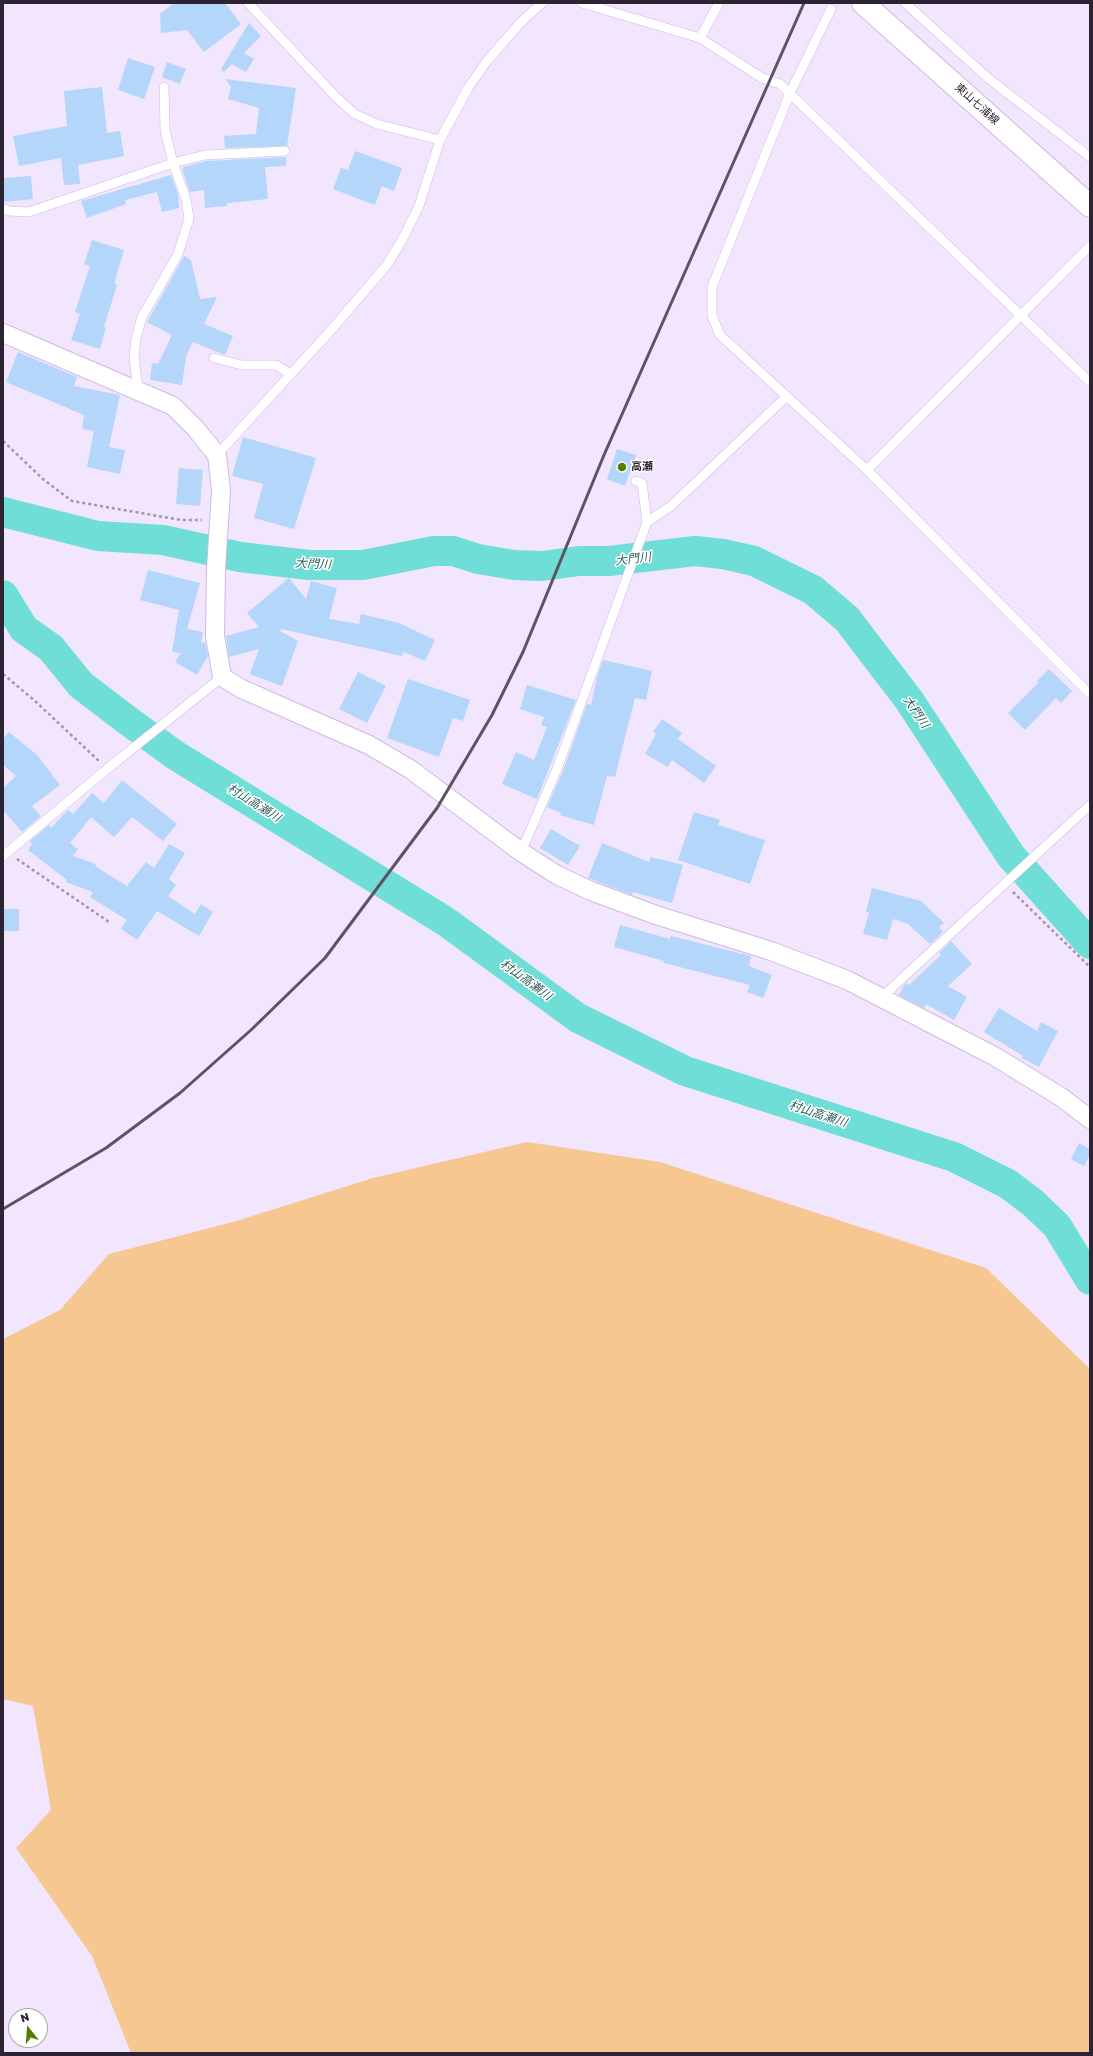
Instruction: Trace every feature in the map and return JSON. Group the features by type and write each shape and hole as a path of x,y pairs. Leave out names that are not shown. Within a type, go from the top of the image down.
{"main road":[{"name":"東山七浦線","path":"863,3 1090,206"}],"street":[{"path":"3,333 173,406 195,428 217,455 221,490 216,569 215,636 222,676 242,688 369,746 410,769 521,852 557,875 591,891 656,915 771,951 847,980 994,1056 1061,1097 1090,1119"}],"lane":[{"path":"248,3 337,98 355,114 377,124 440,140"},
{"path":"217,455 386,266 401,242 419,206 440,140 468,88 487,61 521,22 542,3"},
{"path":"582,3 700,38 762,78 780,84 1090,382"},
{"path":"700,38 719,3"},
{"path":"905,3 988,78 1090,157"},
{"path":"831,9 790,93 712,287 712,316 720,335 868,470 1090,694"},
{"path":"138,390 134,358 136,338 142,317 178,254 189,219 186,199 173,163 165,130 164,87"},
{"path":"3,208 9,211 29,212 173,163 205,155 285,151"},
{"path":"868,470 1090,246"},
{"path":"214,358 242,365 276,365 290,374"},
{"path":"647,522 671,506 787,396"},
{"path":"521,852 557,769 626,575 647,522 642,482 636,481"},
{"path":"6,855 107,769 222,676"},
{"path":"882,997 1090,805"}],"path":[{"path":"3,442 44,480 72,501 219,528"},
{"path":"3,674 36,701 107,769"},
{"path":"6,855 109,922"},
{"path":"1008,882 1090,967"}],"shaded area":[{"path":"527,1142 660,1162 986,1268 1090,1369 1090,2053 131,2053 92,1956 16,1848 51,1810 33,1706 3,1699 3,1339 60,1310 109,1254 233,1222 373,1178"}],"building":[{"path":"174,3 225,3 241,24 204,52 187,30 161,33 160,14"},
{"path":"249,23 261,36 244,53 254,59 246,72 232,64 224,72 221,69"},
{"path":"128,58 155,67 144,99 118,90"},
{"path":"167,62 186,69 180,84 162,77"},
{"path":"225,79 296,88 287,146 225,148 224,136 256,134 259,108 228,99 231,87"},
{"path":"102,87 107,133 120,131 124,156 78,165 80,184 64,185 61,158 19,166 13,136 67,126 64,91"},
{"path":"355,151 402,168 394,191 382,186 375,205 333,189 341,168 348,170"},
{"path":"286,157 286,166 265,167 268,199 227,203 227,206 205,208 204,190 190,192 183,172 183,167 206,161"},
{"path":"171,175 178,194 179,208 162,212 157,192 125,200 126,204 87,218 81,201"},
{"path":"31,176 33,199 3,202 3,178"},
{"path":"92,240 124,250 114,284 117,285 104,327 106,327 100,349 71,340 80,314 75,312 90,266 84,264"},
{"path":"184,256 191,260 200,299 217,297 204,324 233,336 225,355 193,342 186,356 182,385 150,380 152,363 158,364 172,335 147,322"},
{"path":"18,352 77,377 74,386 120,395 109,447 125,450 120,474 87,467 94,431 82,429 84,415 6,382"},
{"path":"243,437 316,458 294,529 254,518 263,484 232,476"},
{"path":"617,449 636,455 625,486 607,479"},
{"path":"179,468 203,470 200,506 176,504"},
{"path":"148,570 200,583 187,629 203,632 201,643 205,642 208,656 197,675 175,662 181,653 172,652 179,610 140,600"},
{"path":"289,578 306,599 311,581 337,588 329,619 359,624 361,614 399,623 435,640 425,661 404,652 402,656 281,629 280,631 298,641 282,686 250,674 259,649 229,657 226,636 259,627 247,613"},
{"path":"603,660 652,671 646,700 635,698 615,777 607,776 594,825 560,815 561,813 547,807 563,771 587,704 591,705 597,677"},
{"path":"1049,669 1072,691 1061,703 1056,698 1025,730 1008,713 1039,682 1037,681"},
{"path":"358,672 386,686 367,723 339,709"},
{"path":"408,679 470,700 463,721 453,718 439,757 387,738"},
{"path":"527,685 576,700 537,799 502,784 516,752 534,760 547,727 541,725 544,717 520,709"},
{"path":"662,719 682,733 678,739 716,766 704,783 672,760 668,767 645,754 656,734 653,732"},
{"path":"9,732 37,755 60,785 32,806 41,816 22,832 3,810 3,788 16,776 3,765 3,739"},
{"path":"122,780 177,824 163,841 132,817 114,837 91,817 70,843 78,849 73,856 96,864 95,866 127,886 146,862 154,868 169,844 185,853 169,879 176,885 168,896 195,914 201,904 213,912 199,936 157,911 137,940 121,929 127,920 90,897 93,892 66,882 67,880 28,850 32,844 30,841 49,825 51,828 68,810 73,814 92,793 104,803"},
{"path":"694,812 720,820 718,825 765,840 750,884 678,860"},
{"path":"551,829 580,846 568,865 540,848"},
{"path":"602,843 649,862 651,857 683,865 672,903 633,892 632,895 588,878"},
{"path":"872,888 921,901 944,923 939,927 943,932 930,944 908,924 893,919 887,940 863,934 869,912 866,912"},
{"path":"3,909 19,909 19,931 3,931"},
{"path":"620,925 670,939 671,936 751,956 749,966 772,975 763,998 747,992 750,985 664,963 664,961 614,947"},
{"path":"951,941 972,964 948,986 967,997 954,1020 926,1004 924,1008 899,995 904,985 906,983 909,985 941,955 939,953"},
{"path":"999,1008 1037,1031 1041,1022 1058,1031 1039,1067 1022,1058 1023,1056 984,1032"},
{"path":"1079,1143 1090,1149 1090,1155 1084,1166 1071,1159"}],"waterway":[{"name":"大門川","path":"3,512 98,536 163,540 240,557 309,565 363,565 434,551 453,551 478,559 514,565 542,566 579,561 609,561 695,551 723,554 754,561 813,590 847,619 909,700 1011,856 1090,944"},
{"name":"村山高瀬川","path":"3,595 24,629 51,648 81,685 127,720 175,755 445,921 578,1018 685,1071 954,1157 1008,1184 1033,1203 1057,1226 1090,1280"}],"railway":[{"path":"3,1209 106,1148 180,1093 251,1030 325,958 437,808 492,715 523,652 604,455 804,3"}],"place":[{"name":"高瀬","path":"622,467"}]}
